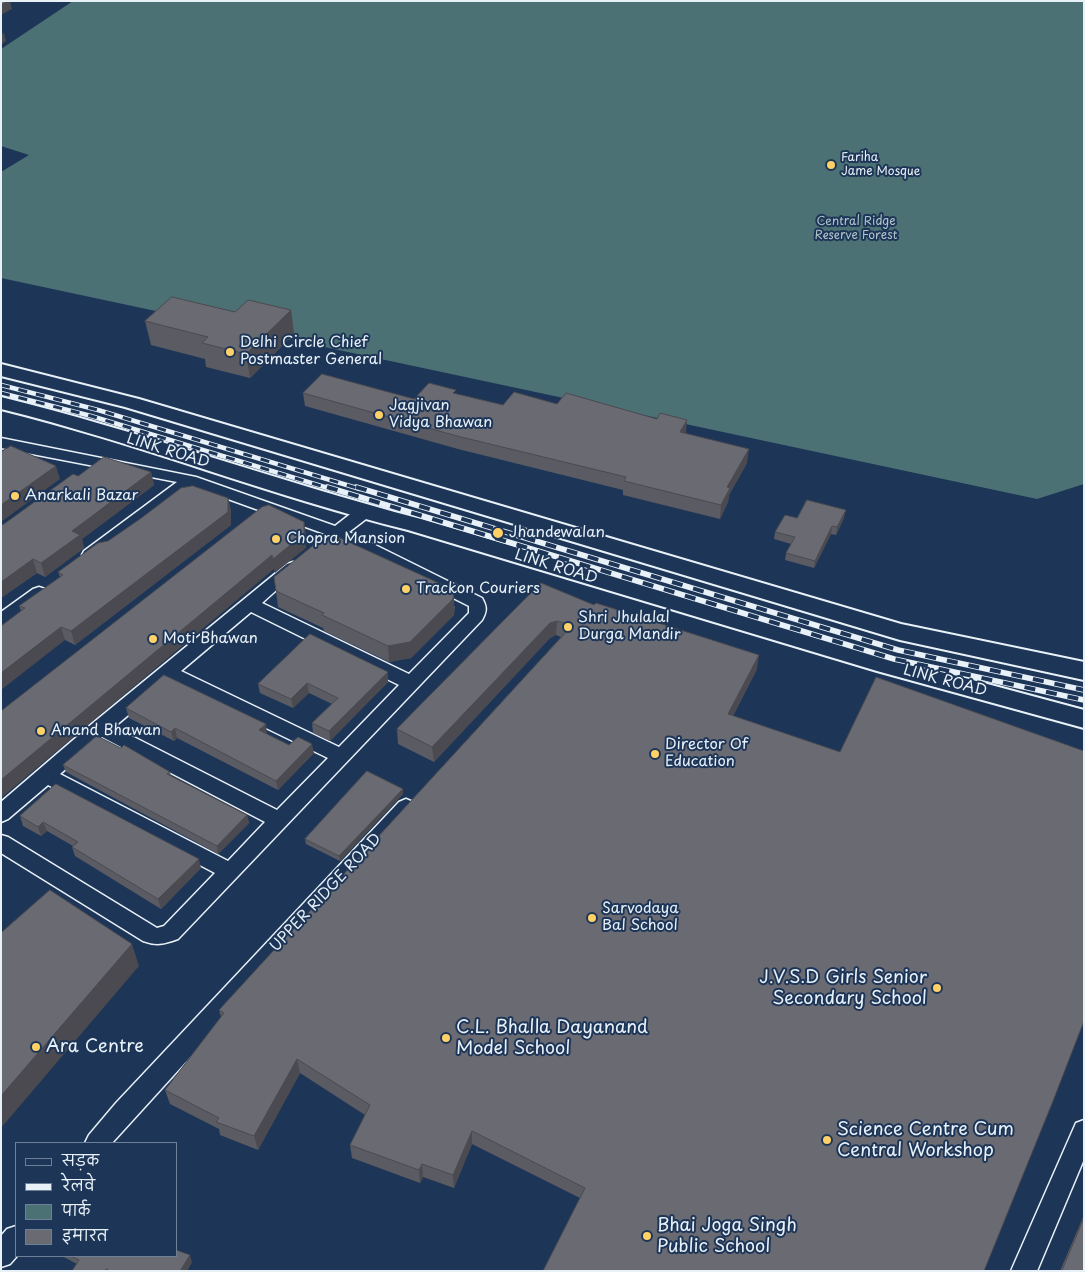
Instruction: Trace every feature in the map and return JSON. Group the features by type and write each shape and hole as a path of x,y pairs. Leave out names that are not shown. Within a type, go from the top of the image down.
{"main road":[{"path":"1,370 198,423 900,632 1084,671"},
{"name":"LINK ROAD","path":"1,403 74,421 364,512 413,524 886,665 1084,719"}],"street":[{"path":"1,443 190,480 336,532 476,602 478,606 476,616 231,872 170,933 157,937 150,935 1,843"},
{"path":"84,472 100,461"},
{"path":"80,562 190,480"},
{"path":"250,520 266,508"},
{"path":"1,814 167,672 336,532 364,512"},
{"path":"1,621 48,586"},
{"path":"250,604 411,683"},
{"path":"167,672 341,756"},
{"path":"100,728 279,820"},
{"path":"46,775 231,872"},
{"name":"UPPER RIDGE ROAD","path":"98,1142 124,1111 422,789"},
{"path":"1024,1271 1084,1131"},
{"path":"1,1255 15,1239"}],"green space":[{"name":"Central Ridge Reserve Forest","path":"73,1 1084,1 1084,484 1037,499 1,278 1,172 29,155 1,146 1,49"}],"building":[{"path":"1,1 9,1 1,5"},
{"path":"172,297 235,312 248,300 291,310 246,354 202,343 208,337 145,321"},
{"path":"322,374 414,399 429,383 456,390 453,393 503,405 514,392 557,404 566,393 657,419 660,413 687,420 680,432 749,449 727,487 730,488 721,505 624,481 626,477 457,436 303,393"},
{"name":"Anarkali Bazar","path":"11,446 56,466 1,505 1,452"},
{"path":"104,457 151,472 72,531 80,535 41,563 33,559 1,582 1,525 73,474 78,476"},
{"path":"193,486 228,498 228,512 71,631 61,627 1,673 1,626 25,608 19,606 63,575 58,572 98,543 108,541 181,488"},
{"path":"807,500 846,510 837,527 832,526 815,561 786,553 795,537 775,532 785,515 797,518"},
{"path":"269,505 304,522 304,534 273,559 272,555 1,780 1,711 262,507"},
{"path":"340,538 454,590 453,599 410,642 388,646 276,591 274,577 320,540"},
{"path":"541,583 594,605 596,603 759,655 728,714 840,752 876,677 1084,751 1084,1021 984,1271 543,1271 585,1188 472,1131 453,1175 422,1164 419,1170 350,1145 370,1105 297,1059 254,1136 216,1122 219,1118 165,1090 224,1013 219,1010 568,630 564,623 557,621 550,623 432,747 397,729"},
{"path":"310,634 388,672 329,731 312,723 338,698 307,683 291,699 258,684"},
{"path":"164,675 266,724 259,730 289,745 298,737 312,744 276,781 175,728 171,732 126,708"},
{"path":"97,736 121,748 124,745 170,772 167,774 247,815 217,846 63,765"},
{"path":"367,771 403,789 339,856 305,839"},
{"path":"56,784 199,859 158,899 72,847 78,842 43,822 38,827 20,816"},
{"name":"Ara Centre","path":"50,890 132,944 1,1096 1,933"},
{"path":"1084,1218 1084,1271 1062,1271"},
{"path":"178,1251 190,1255 180,1271 110,1271 106,1269 105,1271 72,1271 79,1260 73,1257 178,1257"}],"railway":[{"path":"1,385 98,410 360,489"},
{"path":"1,393 91,416 331,489"},
{"path":"327,487 894,659 1084,700"},
{"path":"356,487 898,650 1084,690"}],"place":[{"name":"Fariha Jame Mosque","path":"831,165"},
{"name":"Delhi Circle Chief Postmaster General","path":"230,352"},
{"name":"Jagjivan Vidya Bhawan","path":"379,415"},
{"name":"Anarkali Bazar","path":"15,496"},
{"name":"Jhandewalan","path":"498,533"},
{"name":"Chopra Mansion","path":"276,539"},
{"name":"Trackon Couriers","path":"406,589"},
{"name":"Shri Jhulalal Durga Mandir","path":"568,627"},
{"name":"Moti Bhawan","path":"153,639"},
{"name":"Anand Bhawan","path":"41,731"},
{"name":"Director Of Education","path":"655,754"},
{"name":"Sarvodaya Bal School","path":"592,918"},
{"name":"J.V.S.D Girls Senior Secondary School","path":"937,988"},
{"name":"C.L. Bhalla Dayanand Model School","path":"446,1038"},
{"name":"Ara Centre","path":"36,1047"},
{"name":"Science Centre Cum Central Workshop","path":"827,1140"},
{"name":"Bhai Joga Singh Public School","path":"647,1236"}]}
